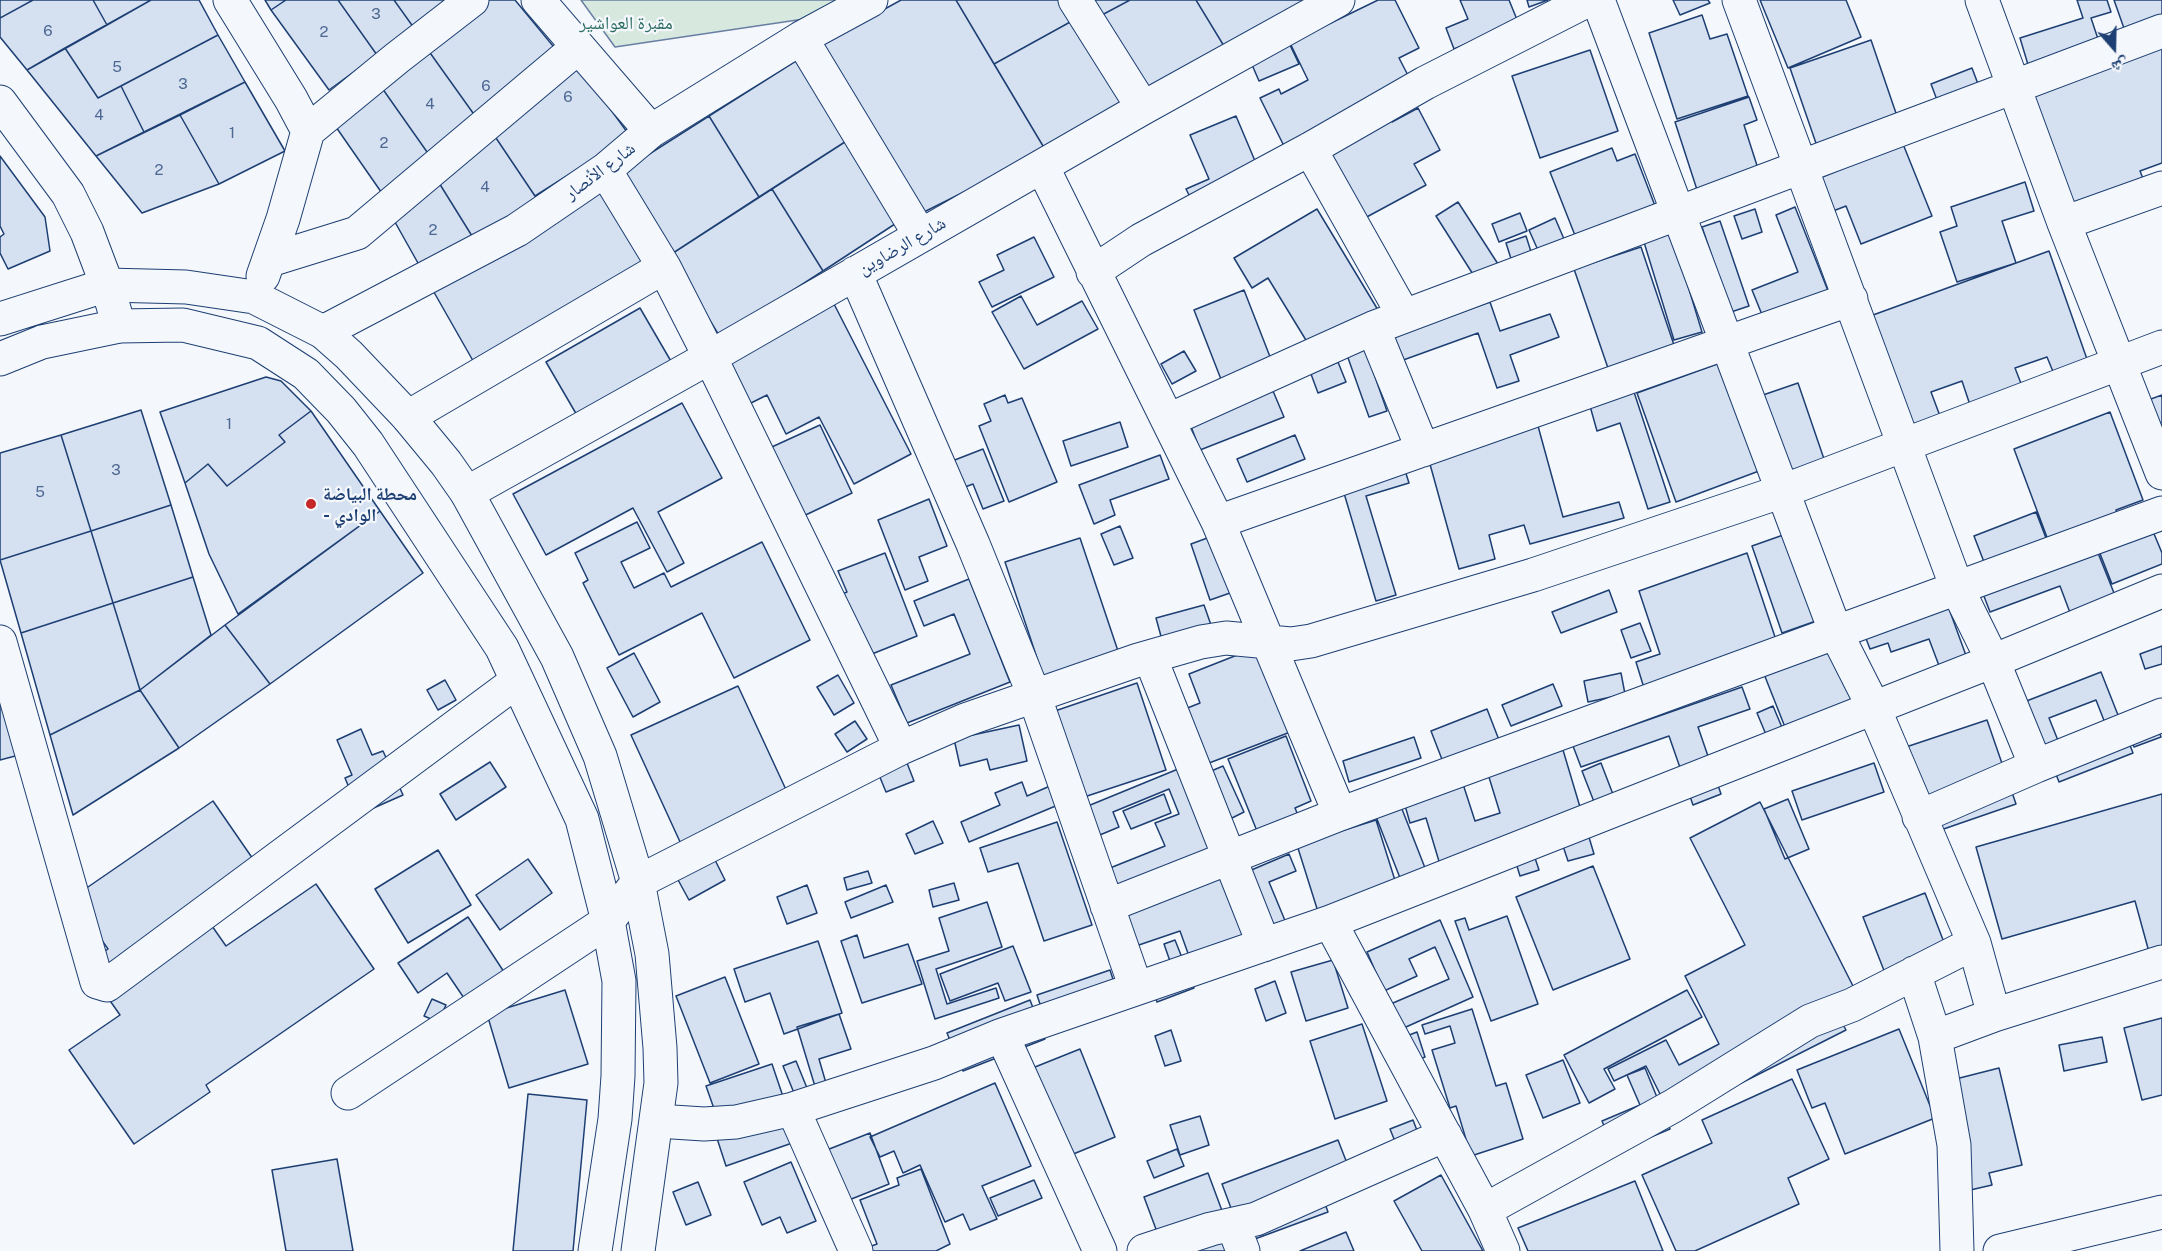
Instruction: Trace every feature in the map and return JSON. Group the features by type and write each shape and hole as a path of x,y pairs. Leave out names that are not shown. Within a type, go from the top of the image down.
{"street":[{"path":"230,0 308,131"},
{"path":"254,297 270,260 308,131 472,0"},
{"path":"538,0 651,131"},
{"name":"شارع الأنصار","path":"322,332 517,230 605,170 651,131 801,38 871,0"},
{"path":"1076,0 1143,108"},
{"name":"شارع الرضاوين","path":"467,493 710,357 1143,108 1338,0"},
{"path":"1093,272 1141,240 1310,149 1425,83 1588,0"},
{"path":"1598,0 1836,633 1873,706 1974,943 1994,1015"},
{"path":"1739,0 1958,588 1993,661 2036,766"},
{"path":"1983,0 2064,224 2162,473"},
{"path":"1168,420 1373,328 2162,31"},
{"path":"801,38 920,235"},
{"path":"270,260 357,233 578,48"},
{"path":"0,102 68,194 87,232 118,326"},
{"path":"1310,149 1404,316"},
{"path":"1042,166 1218,522 1340,814"},
{"path":"605,170 664,267 901,748"},
{"path":"2064,224 2162,188"},
{"path":"408,417 664,267"},
{"path":"855,273 973,544 1034,695 1136,988"},
{"path":"0,319 106,285 186,287 254,297 322,332 349,355 408,417 446,463 467,493 508,565 561,667 600,756 638,882 652,954 661,1083 638,1251"},
{"path":"1218,522 1851,299"},
{"path":"0,359 42,342 118,326 183,325 258,343 306,374 341,410 368,444 502,648 582,819 608,921 619,981 615,1119 595,1251"},
{"path":"1373,328 1423,450"},
{"path":"348,1093 608,921 638,882 901,748 965,720 1034,695 1201,642 1226,638 1291,644 1311,641 1533,575 1783,491 2162,346"},
{"path":"1107,906 1340,814 2162,513"},
{"path":"657,1120 704,1124 736,1122 793,1108 934,1063 1002,1035 1330,922 1873,706 1993,661 2162,591"},
{"path":"0,642 97,982 107,985 517,681"},
{"path":"1150,657 1264,945"},
{"path":"1919,817 2162,715"},
{"path":"1330,922 1485,1210 1503,1251"},
{"path":"1485,1210 1673,1106 1810,1021 1852,1005 1974,943"},
{"path":"1935,1037 1994,1015 2162,962"},
{"path":"1914,973 1935,1037 1954,1145 1957,1251"},
{"path":"1002,1035 1100,1251"},
{"path":"793,1108 856,1251"},
{"path":"1144,1251 1211,1229 1238,1238 1256,1219 1445,1135"},
{"path":"2000,1251 2162,1212"}],"green space":[{"name":"مقبرة العواشير","path":"581,0 838,0 804,19 615,47"}],"building":[{"path":"0,0 33,0 0,18"},
{"path":"33,0 93,0 107,25 27,70 0,37 0,18"},
{"path":"93,0 151,0 107,25"},
{"path":"151,0 199,0 218,35 98,98 65,48"},
{"path":"265,0 286,0 271,10"},
{"path":"286,0 338,0 377,55 329,90 271,10"},
{"path":"338,0 394,0 414,28 377,55"},
{"path":"394,0 453,0 414,28"},
{"path":"485,0 515,0 558,52 478,120 428,50"},
{"path":"901,0 956,0 1046,151 920,214 823,43"},
{"path":"956,0 1059,0 1072,21 994,64"},
{"path":"1090,0 1130,0 1100,16"},
{"path":"1130,0 1196,0 1227,51 1149,93 1100,16"},
{"path":"1196,0 1322,0 1227,51"},
{"path":"1378,0 1395,0 1419,48 1399,58 1412,83 1284,146 1260,98 1279,89 1281,94 1308,80 1290,43"},
{"path":"1460,0 1509,0 1518,22 1454,49 1446,28 1468,19"},
{"path":"1527,0 1548,0 1529,7"},
{"path":"1673,0 1708,0 1710,3 1680,15"},
{"path":"1760,0 1846,0 1861,37 1788,68"},
{"path":"2077,0 2107,0 2111,12 2091,18 2100,45 2029,68 2020,38 2083,18"},
{"path":"2114,0 2162,0 2162,23 2126,34"},
{"path":"1702,15 1710,39 1727,34 1748,96 1677,119 1649,33"},
{"path":"1072,21 1125,107 1046,151 994,64"},
{"path":"218,35 245,82 144,132 121,86"},
{"path":"1871,40 1899,122 1818,149 1790,68"},
{"path":"1289,43 1299,64 1259,81 1250,60"},
{"path":"2162,47 2162,163 2140,171 2146,186 2076,213 2031,98"},
{"path":"65,48 98,98 121,86 144,132 96,156 27,70"},
{"path":"428,50 478,120 432,159 382,88"},
{"path":"1590,50 1618,131 1540,158 1512,76"},
{"path":"799,59 848,140 759,197 709,116"},
{"path":"576,62 630,136 535,196 492,132"},
{"path":"1972,68 1981,92 1940,108 1931,84"},
{"path":"245,82 285,151 219,184 180,115"},
{"path":"382,88 432,159 386,199 336,127"},
{"path":"1749,97 1757,120 1744,125 1761,178 1700,199 1675,122"},
{"path":"1418,108 1440,150 1414,164 1426,185 1363,219 1323,145 1386,111 1392,122"},
{"path":"180,115 219,184 142,213 96,156"},
{"path":"709,116 759,197 670,255 621,172"},
{"path":"1236,116 1258,168 1190,197 1186,189 1209,179 1190,135"},
{"path":"492,132 541,205 477,244 436,178"},
{"path":"848,140 898,222 823,271 772,189"},
{"path":"1903,144 1932,216 1861,244 1846,206 1828,213 1815,180"},
{"path":"1612,148 1617,161 1635,154 1657,211 1578,243 1550,172"},
{"path":"0,156 45,217 50,251 8,269 0,253 0,237 4,234 0,226"},
{"path":"436,178 477,244 423,272 391,215"},
{"path":"2025,182 2034,211 2002,221 2016,263 1957,282 1940,232 1957,226 1951,207"},
{"path":"604,189 648,265 476,366 431,287"},
{"path":"772,189 823,271 720,337 670,255"},
{"path":"1458,202 1498,264 1476,279 1436,216"},
{"path":"1795,207 1832,301 1767,327 1752,290 1798,272 1776,215"},
{"path":"1317,209 1378,310 1312,350 1268,278 1252,288 1234,258"},
{"path":"1755,209 1762,232 1742,239 1734,216"},
{"path":"1520,213 1527,231 1499,242 1492,224"},
{"path":"1555,218 1567,246 1541,257 1529,230"},
{"path":"1720,221 1749,306 1731,312 1702,227"},
{"path":"1671,230 1702,332 1674,340 1643,239"},
{"path":"1526,236 1533,258 1513,265 1506,243"},
{"path":"1034,237 1054,277 992,307 979,282 1004,270 997,255"},
{"path":"1641,247 1675,348 1609,371 1574,269"},
{"path":"2049,251 2088,362 2054,374 2047,357 2015,368 2022,386 1970,405 1962,381 1931,392 1940,416 1912,426 1873,315"},
{"path":"1244,290 1274,367 1224,387 1194,310"},
{"path":"1021,296 1037,325 1082,301 1098,329 1024,369 992,312"},
{"path":"1490,302 1500,331 1550,314 1559,337 1510,355 1519,381 1497,388 1478,333 1395,363 1387,339"},
{"path":"834,304 911,454 854,484 819,417 786,434 767,395 745,406 722,361"},
{"path":"640,308 672,363 578,417 546,362"},
{"path":"1365,348 1387,411 1369,417 1347,355"},
{"path":"1184,351 1196,371 1172,384 1161,364"},
{"path":"1338,362 1346,382 1318,393 1311,374"},
{"path":"1720,363 1759,471 1676,502 1637,393"},
{"path":"266,377 281,381 311,411 279,435 285,442 227,486 208,464 185,483 160,412"},
{"path":"1798,383 1824,459 1789,471 1763,395"},
{"path":"1273,391 1284,417 1200,450 1190,424"},
{"path":"1634,392 1670,502 1648,509 1620,423 1597,431 1590,406"},
{"path":"1005,395 1008,403 1022,398 1057,482 1009,502 979,426 991,421 984,404"},
{"path":"2162,395 2162,462 2140,403"},
{"path":"682,403 722,478 658,512 684,563 667,572 633,508 546,555 513,494"},
{"path":"141,410 171,505 91,531 61,435"},
{"path":"311,411 380,511 238,614 209,554 185,483 208,464 227,486 285,442 279,435"},
{"path":"2110,412 2143,500 2116,510 2120,522 2051,548 2014,449"},
{"path":"1120,422 1128,447 1071,466 1063,441"},
{"path":"820,425 852,493 795,520 763,451"},
{"path":"1538,426 1563,517 1619,502 1624,518 1530,544 1524,525 1489,535 1495,559 1459,569 1428,457"},
{"path":"61,435 91,531 0,560 0,453"},
{"path":"1295,435 1305,459 1247,482 1237,459"},
{"path":"983,449 1004,501 983,509 973,484 957,490 947,463"},
{"path":"1160,455 1169,479 1110,500 1115,515 1094,524 1079,485"},
{"path":"1403,464 1409,483 1366,496 1396,595 1376,601 1341,483"},
{"path":"929,499 947,546 919,557 928,581 905,590 878,520"},
{"path":"171,505 193,577 113,603 91,531"},
{"path":"380,511 423,573 270,684 225,625"},
{"path":"2036,512 2046,538 1984,562 1974,536"},
{"path":"637,522 650,548 621,562 634,588 664,573 671,587 762,542 810,640 734,678 702,613 619,655 583,583 588,580 575,553"},
{"path":"1120,526 1133,558 1114,565 1101,534"},
{"path":"2152,529 2162,553 2162,564 2112,584 2099,551"},
{"path":"91,531 113,603 21,633 0,560"},
{"path":"1786,534 1816,621 1782,633 1752,546"},
{"path":"1210,537 1230,593 1210,600 1191,544"},
{"path":"1080,538 1118,651 1043,676 1005,562"},
{"path":"2096,548 2120,608 2075,626 2060,586 1990,612 1982,591"},
{"path":"885,553 917,636 862,658 837,596 847,592 838,571"},
{"path":"1747,553 1777,643 1644,688 1636,662 1660,654 1639,591"},
{"path":"193,577 211,635 140,690 113,603"},
{"path":"969,579 1010,682 907,723 891,685 970,654 954,614 924,626 914,601"},
{"path":"1609,590 1617,612 1561,633 1552,612"},
{"path":"113,603 140,690 50,735 21,633"},
{"path":"1204,605 1211,625 1162,640 1156,618"},
{"path":"1948,606 1976,683 1941,671 1929,639 1891,652 1888,643 1870,649 1865,636"},
{"path":"1640,623 1651,651 1631,658 1621,630"},
{"path":"225,625 270,684 179,748 140,690"},
{"path":"1260,646 1293,731 1196,768 1175,713 1200,703 1189,674"},
{"path":"2162,646 2162,664 2145,669 2140,654"},
{"path":"1831,648 1864,728 1796,755 1764,674"},
{"path":"634,653 660,702 633,717 607,668"},
{"path":"2101,672 2133,753 2059,782 2052,764 2112,741 2096,700 2049,718 2059,743 2043,749 2024,702"},
{"path":"1621,673 1625,694 1588,702 1584,681"},
{"path":"838,675 854,703 834,715 817,687"},
{"path":"445,680 456,700 438,710 427,690"},
{"path":"1137,683 1166,770 1078,799 1049,713"},
{"path":"1553,684 1562,706 1511,726 1502,705"},
{"path":"738,686 788,794 681,844 631,735"},
{"path":"0,687 19,755 0,760"},
{"path":"1742,687 1750,709 1698,727 1721,794 1693,805 1669,736 1581,767 1573,746"},
{"path":"140,690 179,748 73,815 50,735"},
{"path":"1773,706 1794,756 1767,737 1757,713"},
{"path":"1487,709 1499,740 1443,762 1431,731"},
{"path":"1987,720 2016,804 1932,833 1903,748"},
{"path":"2155,720 2161,737 2134,747 2128,730"},
{"path":"855,721 867,739 847,752 835,734"},
{"path":"1019,725 1027,761 990,770 987,759 960,766 954,739"},
{"path":"361,729 372,755 383,751 403,795 360,814 345,778 352,775 337,740"},
{"path":"1286,736 1311,801 1295,808 1302,825 1261,841 1228,759"},
{"path":"1414,737 1421,758 1349,782 1343,761"},
{"path":"1563,750 1594,854 1568,861 1559,834 1530,843 1539,870 1520,876 1509,840 1447,888 1426,818 1410,823 1404,802 1463,784 1475,821 1500,813 1488,774"},
{"path":"490,762 506,787 456,820 440,794"},
{"path":"907,763 914,781 886,792 879,775"},
{"path":"1601,763 1614,797 1605,830 1582,771"},
{"path":"1874,763 1884,792 1802,820 1792,791"},
{"path":"1223,766 1244,812 1224,822 1202,775"},
{"path":"1183,767 1219,857 1116,898 1105,870 1165,846 1155,823 1179,814 1169,789 1113,812 1119,827 1095,837 1083,808"},
{"path":"1022,782 1027,796 1050,786 1058,805 969,842 961,822 1000,805 995,793"},
{"path":"1164,794 1171,813 1131,829 1123,811"},
{"path":"2162,794 2162,960 2152,963 2135,901 2002,939 1976,847"},
{"path":"1788,799 1809,849 1785,859 1764,809"},
{"path":"213,801 264,875 205,916 226,946 316,884 374,969 206,1085 210,1092 134,1144 69,1050 120,1015 85,965 108,949 72,898"},
{"path":"1760,802 1855,990 1831,1002 1846,1030 1672,1118 1646,1066 1614,1081 1608,1069 1666,1040 1679,1065 1719,1044 1685,976 1745,945 1690,838"},
{"path":"1400,804 1436,896 1411,906 1375,814"},
{"path":"1376,820 1404,909 1325,934 1297,845"},
{"path":"933,821 943,843 915,854 906,834"},
{"path":"1057,822 1092,925 1044,941 1018,863 988,872 980,848"},
{"path":"438,850 471,905 408,943 375,889"},
{"path":"1289,854 1296,871 1269,882 1291,935 1272,944 1242,874"},
{"path":"714,858 725,880 689,900 677,878"},
{"path":"528,859 552,893 500,930 476,895"},
{"path":"1593,866 1630,959 1553,990 1516,897"},
{"path":"868,871 872,883 847,890 844,878"},
{"path":"1223,874 1254,965 1199,984 1180,931 1133,947 1120,910"},
{"path":"954,883 959,900 933,907 929,890"},
{"path":"807,885 817,913 787,924 777,897"},
{"path":"886,885 893,902 851,918 845,902"},
{"path":"1925,893 1955,971 1894,996 1863,917"},
{"path":"987,902 1002,947 936,969 947,1004 996,988 999,998 935,1019 917,961 949,951 939,918"},
{"path":"1507,916 1538,1004 1491,1021 1455,921 1465,918 1469,930"},
{"path":"468,917 506,975 466,1001 447,973 418,993 398,963"},
{"path":"1440,920 1473,997 1397,1031 1386,1006 1449,979 1435,947 1409,959 1417,976 1384,991 1367,952"},
{"path":"857,935 864,958 908,944 922,984 862,1003 841,941"},
{"path":"1175,940 1194,988 1157,1002 1147,976 1172,967 1164,944"},
{"path":"818,941 842,1013 784,1034 770,993 745,1002 734,969"},
{"path":"1013,946 1031,992 1005,1001 998,983 950,1001 940,974"},
{"path":"1333,960 1348,1008 1306,1021 1291,972"},
{"path":"1110,970 1120,1001 1047,1025 1037,995"},
{"path":"725,977 759,1064 710,1083 676,996"},
{"path":"1275,981 1286,1013 1266,1021 1255,989"},
{"path":"565,990 588,1064 509,1088 487,1014"},
{"path":"1687,990 1702,1017 1604,1069 1615,1089 1589,1103 1564,1055"},
{"path":"432,999 446,1005 438,1022 424,1016"},
{"path":"1030,1000 1045,1039 963,1071 947,1033"},
{"path":"1472,1009 1496,1086 1506,1083 1523,1139 1471,1156 1456,1106 1450,1108 1432,1050 1455,1043 1450,1026 1425,1034 1422,1025"},
{"path":"839,1014 851,1049 819,1059 828,1090 817,1093 797,1027"},
{"path":"2162,1018 2162,1095 2142,1100 2124,1028"},
{"path":"1362,1024 1387,1101 1335,1119 1310,1041"},
{"path":"1899,1029 1935,1118 1845,1154 1825,1103 1812,1108 1797,1070"},
{"path":"1171,1030 1181,1061 1165,1066 1155,1036"},
{"path":"1417,1032 1425,1057 1408,1063 1399,1039"},
{"path":"2102,1037 2107,1062 2064,1071 2059,1045"},
{"path":"1080,1049 1115,1137 1066,1157 1030,1069"},
{"path":"1563,1060 1580,1103 1543,1118 1526,1075"},
{"path":"796,1061 807,1088 794,1093 783,1066"},
{"path":"772,1064 798,1141 726,1166 712,1123 718,1120 706,1086"},
{"path":"1645,1068 1670,1129 1615,1152 1602,1121 1640,1105 1627,1075"},
{"path":"1999,1068 2022,1165 1989,1173 1992,1185 1966,1191 1940,1083"},
{"path":"1792,1079 1829,1159 1788,1178 1799,1204 1695,1251 1676,1251 1642,1175 1712,1143 1702,1120"},
{"path":"995,1083 1031,1166 982,1186 997,1219 970,1230 963,1214 945,1222 920,1165 903,1173 894,1151 880,1157 870,1137"},
{"path":"528,1094 587,1100 573,1251 513,1251"},
{"path":"1200,1116 1209,1145 1180,1155 1170,1125"},
{"path":"1413,1120 1426,1154 1404,1164 1390,1129"},
{"path":"870,1133 889,1184 834,1206 814,1155"},
{"path":"1338,1140 1357,1189 1324,1201 1328,1212 1244,1243 1222,1184"},
{"path":"1177,1149 1184,1166 1154,1178 1147,1161"},
{"path":"337,1159 353,1251 286,1251 272,1170"},
{"path":"791,1162 816,1221 787,1233 780,1217 762,1225 744,1182"},
{"path":"921,1169 950,1244 936,1251 858,1251 877,1244 860,1200 899,1185 897,1178"},
{"path":"1208,1173 1237,1251 1154,1251 1163,1248 1144,1197"},
{"path":"1441,1175 1483,1251 1422,1251 1394,1201"},
{"path":"1034,1180 1042,1198 998,1216 990,1198"},
{"path":"1635,1181 1663,1251 1528,1251 1518,1228"},
{"path":"698,1182 711,1215 686,1225 673,1192"},
{"path":"1346,1232 1354,1251 1300,1251"}],"place":[{"name":"محطة البياضة - الوادي","path":"311,504"}]}
